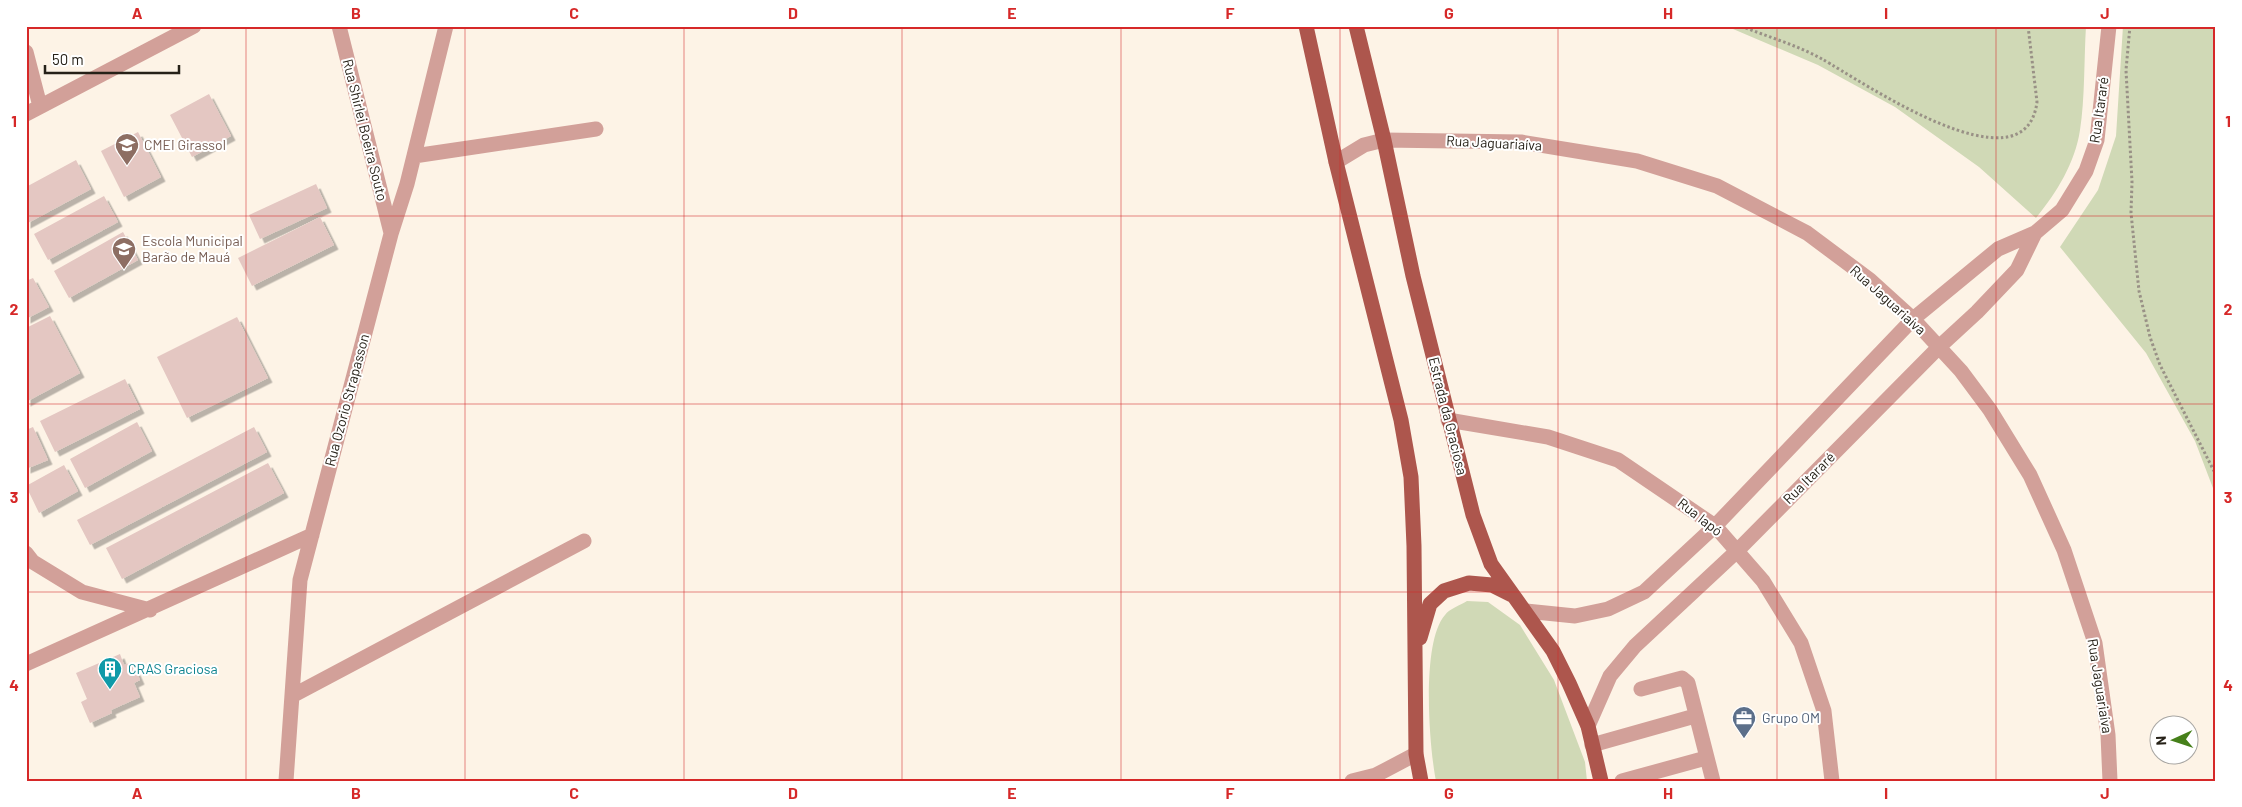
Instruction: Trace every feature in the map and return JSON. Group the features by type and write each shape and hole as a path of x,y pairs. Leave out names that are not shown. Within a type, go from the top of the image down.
{"main road":[{"path":"1306,26 1336,162 1401,420 1411,477 1416,656 1416,754 1421,781"},
{"name":"Estrada da Graciosa","path":"1356,26 1384,140 1413,276 1473,515 1491,564 1553,651 1588,726 1601,781"},
{"path":"1416,656 1430,604 1444,590 1469,583 1492,585 1517,598"}],"street":[{"path":"26,114 194,26"},
{"name":"Rua Shirlei Boeira Souto","path":"340,26 391,234"},
{"name":"Rua Ozorio Strapasson","path":"286,781 300,580 391,234 414,156 446,26"},
{"name":"Rua Itararé","path":"1526,611 1575,616 1608,609 1644,592 1715,526 1913,320 1998,249 2035,233 2062,210 2086,171 2097,140 2109,26"},
{"path":"26,52 40,106"},
{"path":"414,156 596,129"},
{"name":"Rua Jaguariaíva","path":"1336,162 1364,146 1384,140 1521,142 1637,160 1717,186 1807,234 1870,280 1913,320 1961,371 1984,402 2030,475 2064,550 2095,643 2108,735 2110,781"},
{"name":"Rua Itararé","path":"1588,726 1610,676 1635,646 1737,551 2017,270 2035,233"},
{"name":"Rua Iapó","path":"1448,420 1548,437 1618,460 1715,526 1762,580 1801,643 1824,711 1832,781"},
{"path":"26,664 150,610 312,534"},
{"path":"292,696 584,541"},
{"path":"26,553 33,562 82,592 150,610"},
{"path":"1641,689 1682,678 1688,683 1713,781"},
{"path":"1592,745 1695,716"},
{"path":"1352,781 1376,775 1416,754"},
{"path":"1622,781 1706,758"}],"path":[{"path":"1741,26 1820,58 1921,116 1985,138 1996,138 2013,136 2023,131 2036,112 2037,102 2028,26"},
{"path":"2130,26 2126,70 2132,182 2131,213 2139,291 2150,337 2160,364 2216,475"}],"green space":[{"path":"1726,26 2086,26 2082,118 2074,154 2064,177 2036,218 1979,167 1895,107 1818,65"},
{"path":"2123,26 2216,26 2216,496 2195,441 2146,353 2060,247 2098,190 2116,136"},
{"path":"1467,601 1488,602 1520,625 1554,680 1585,762 1587,781 1436,781 1429,720 1432,647 1437,628 1445,615"}],"building":[{"path":"209,94 231,136 192,157 170,115"},
{"path":"138,132 161,177 124,197 101,151"},
{"path":"76,160 91,189 26,224 26,187"},
{"path":"316,184 327,208 260,239 249,215"},
{"path":"104,196 118,222 48,260 34,234"},
{"path":"320,217 334,245 252,286 238,258"},
{"path":"123,232 138,260 69,298 54,271"},
{"path":"33,278 49,307 26,319 26,281"},
{"path":"50,316 80,373 26,402 26,328"},
{"path":"237,317 268,378 187,418 157,357"},
{"path":"125,379 140,409 55,452 40,421"},
{"path":"137,422 152,451 85,488 70,459"},
{"path":"33,427 48,460 26,469 26,430"},
{"path":"254,427 267,452 90,545 77,520"},
{"path":"268,463 284,493 122,579 106,548"},
{"path":"64,465 78,491 39,513 26,486"},
{"name":"CRAS Graciosa","path":"120,654 124,665 132,662 140,680 134,683 140,697 111,710 112,713 90,723 81,702 87,699 76,673"}],"place":[{"name":"CMEI Girassol","path":"127,166"},
{"name":"Escola Municipal Barão de Mauá","path":"124,270"},
{"name":"CRAS Graciosa","path":"110,690"},
{"name":"Grupo OM","path":"1744,739"}]}
